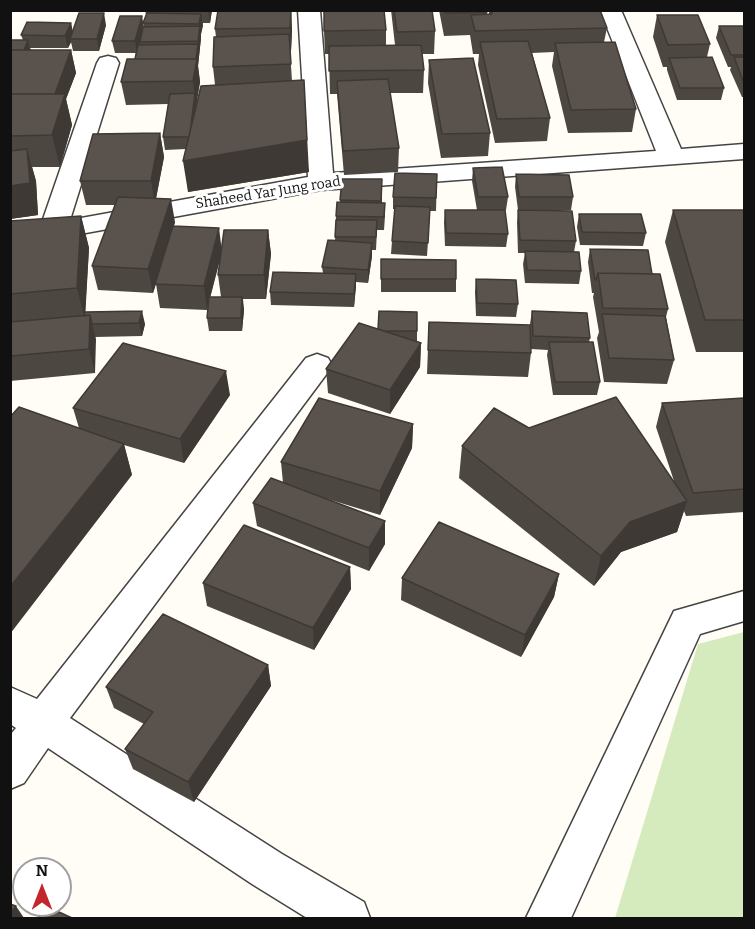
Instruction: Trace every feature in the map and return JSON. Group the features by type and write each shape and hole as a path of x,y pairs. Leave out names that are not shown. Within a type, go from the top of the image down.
{"street":[{"path":"309,10 321,182"},
{"path":"610,10 670,156"},
{"path":"53,231 108,63"},
{"name":"Shaheed Yar Jung road","path":"10,241 53,231 321,182 744,152"},
{"path":"10,770 27,713 317,366"},
{"path":"548,918 687,622 744,606"},
{"path":"27,713 267,869 348,918"}],"green space":[{"path":"744,632 744,918 615,918 698,644"}],"building":[{"path":"218,10 291,10 290,28 215,29"},
{"path":"324,10 384,10 386,30 324,31"},
{"path":"394,10 432,10 435,31 397,32"},
{"path":"445,10 487,10 487,12 445,13"},
{"path":"491,10 600,10 607,28 475,31 471,15 492,14"},
{"path":"79,13 104,13 97,39 70,39"},
{"path":"147,13 201,14 199,24 143,23"},
{"path":"657,15 698,15 710,44 668,45"},
{"path":"120,16 142,16 135,41 112,41"},
{"path":"27,22 71,23 65,36 21,35"},
{"path":"200,26 198,41 140,42 143,27"},
{"path":"719,26 744,26 744,55 731,55"},
{"path":"289,34 291,64 213,67 214,37"},
{"path":"10,40 28,40 24,50 10,50"},
{"path":"528,41 550,118 497,119 480,42"},
{"path":"615,42 636,109 571,110 555,43"},
{"path":"198,44 196,59 135,59 138,45"},
{"path":"421,45 424,70 329,71 329,46"},
{"path":"10,50 71,50 55,94 10,94"},
{"path":"712,57 724,88 680,88 669,58"},
{"path":"734,57 744,57 744,83"},
{"path":"473,58 490,133 442,134 429,60"},
{"path":"127,59 197,59 193,81 121,82"},
{"path":"388,79 399,148 343,151 337,81"},
{"path":"304,80 307,140 183,161 201,86"},
{"path":"195,93 189,137 163,137 170,94"},
{"path":"10,94 65,94 52,135 10,136"},
{"path":"160,133 151,181 80,181 93,134"},
{"path":"27,149 30,183 10,186 10,151"},
{"path":"502,167 508,197 478,197 473,168"},
{"path":"395,173 437,174 436,198 393,197"},
{"path":"516,174 569,175 573,197 519,197"},
{"path":"342,179 382,179 381,201 340,200"},
{"path":"118,197 171,199 148,269 92,266"},
{"path":"337,202 385,203 384,217 336,216"},
{"path":"395,206 430,207 428,243 392,241"},
{"path":"445,210 505,210 508,234 446,233"},
{"path":"518,210 572,211 576,241 520,240"},
{"path":"673,210 744,210 744,320 705,320"},
{"path":"579,214 641,214 646,233 582,232"},
{"path":"81,216 77,288 10,294 10,221"},
{"path":"336,220 377,220 376,237 335,237"},
{"path":"173,226 219,228 204,286 155,284"},
{"path":"224,230 268,230 264,275 218,275"},
{"path":"328,240 372,243 368,270 322,267"},
{"path":"590,249 648,250 652,274 598,273 595,280"},
{"path":"525,251 579,252 581,271 527,270"},
{"path":"381,259 456,260 456,279 381,279"},
{"path":"273,272 356,274 354,294 270,292"},
{"path":"598,273 660,274 668,309 603,308"},
{"path":"476,279 516,280 518,304 477,303"},
{"path":"209,297 242,297 241,318 207,318"},
{"path":"142,311 139,323 92,324 90,315 84,316 85,312"},
{"path":"379,311 417,312 417,331 378,329"},
{"path":"532,311 587,313 590,338 533,336"},
{"path":"602,314 665,316 674,360 609,358"},
{"path":"90,315 89,349 10,356 10,322"},
{"path":"429,322 530,325 531,353 428,350"},
{"path":"359,323 421,343 390,390 326,369"},
{"path":"549,342 593,342 600,382 555,382"},
{"path":"123,343 226,371 180,439 73,408"},
{"path":"616,397 687,501 630,522 601,556 462,446 494,408 529,428"},
{"path":"319,398 413,424 380,491 281,462"},
{"path":"744,398 744,489 693,493 662,403"},
{"path":"19,407 124,444 10,587 10,417"},
{"path":"271,478 385,521 369,548 253,503"},
{"path":"439,522 559,574 525,635 402,578"},
{"path":"244,525 350,567 313,628 203,583"},
{"path":"163,614 268,665 188,782 125,749 153,712 106,687"},
{"path":"70,917 72,918 38,918"}]}
